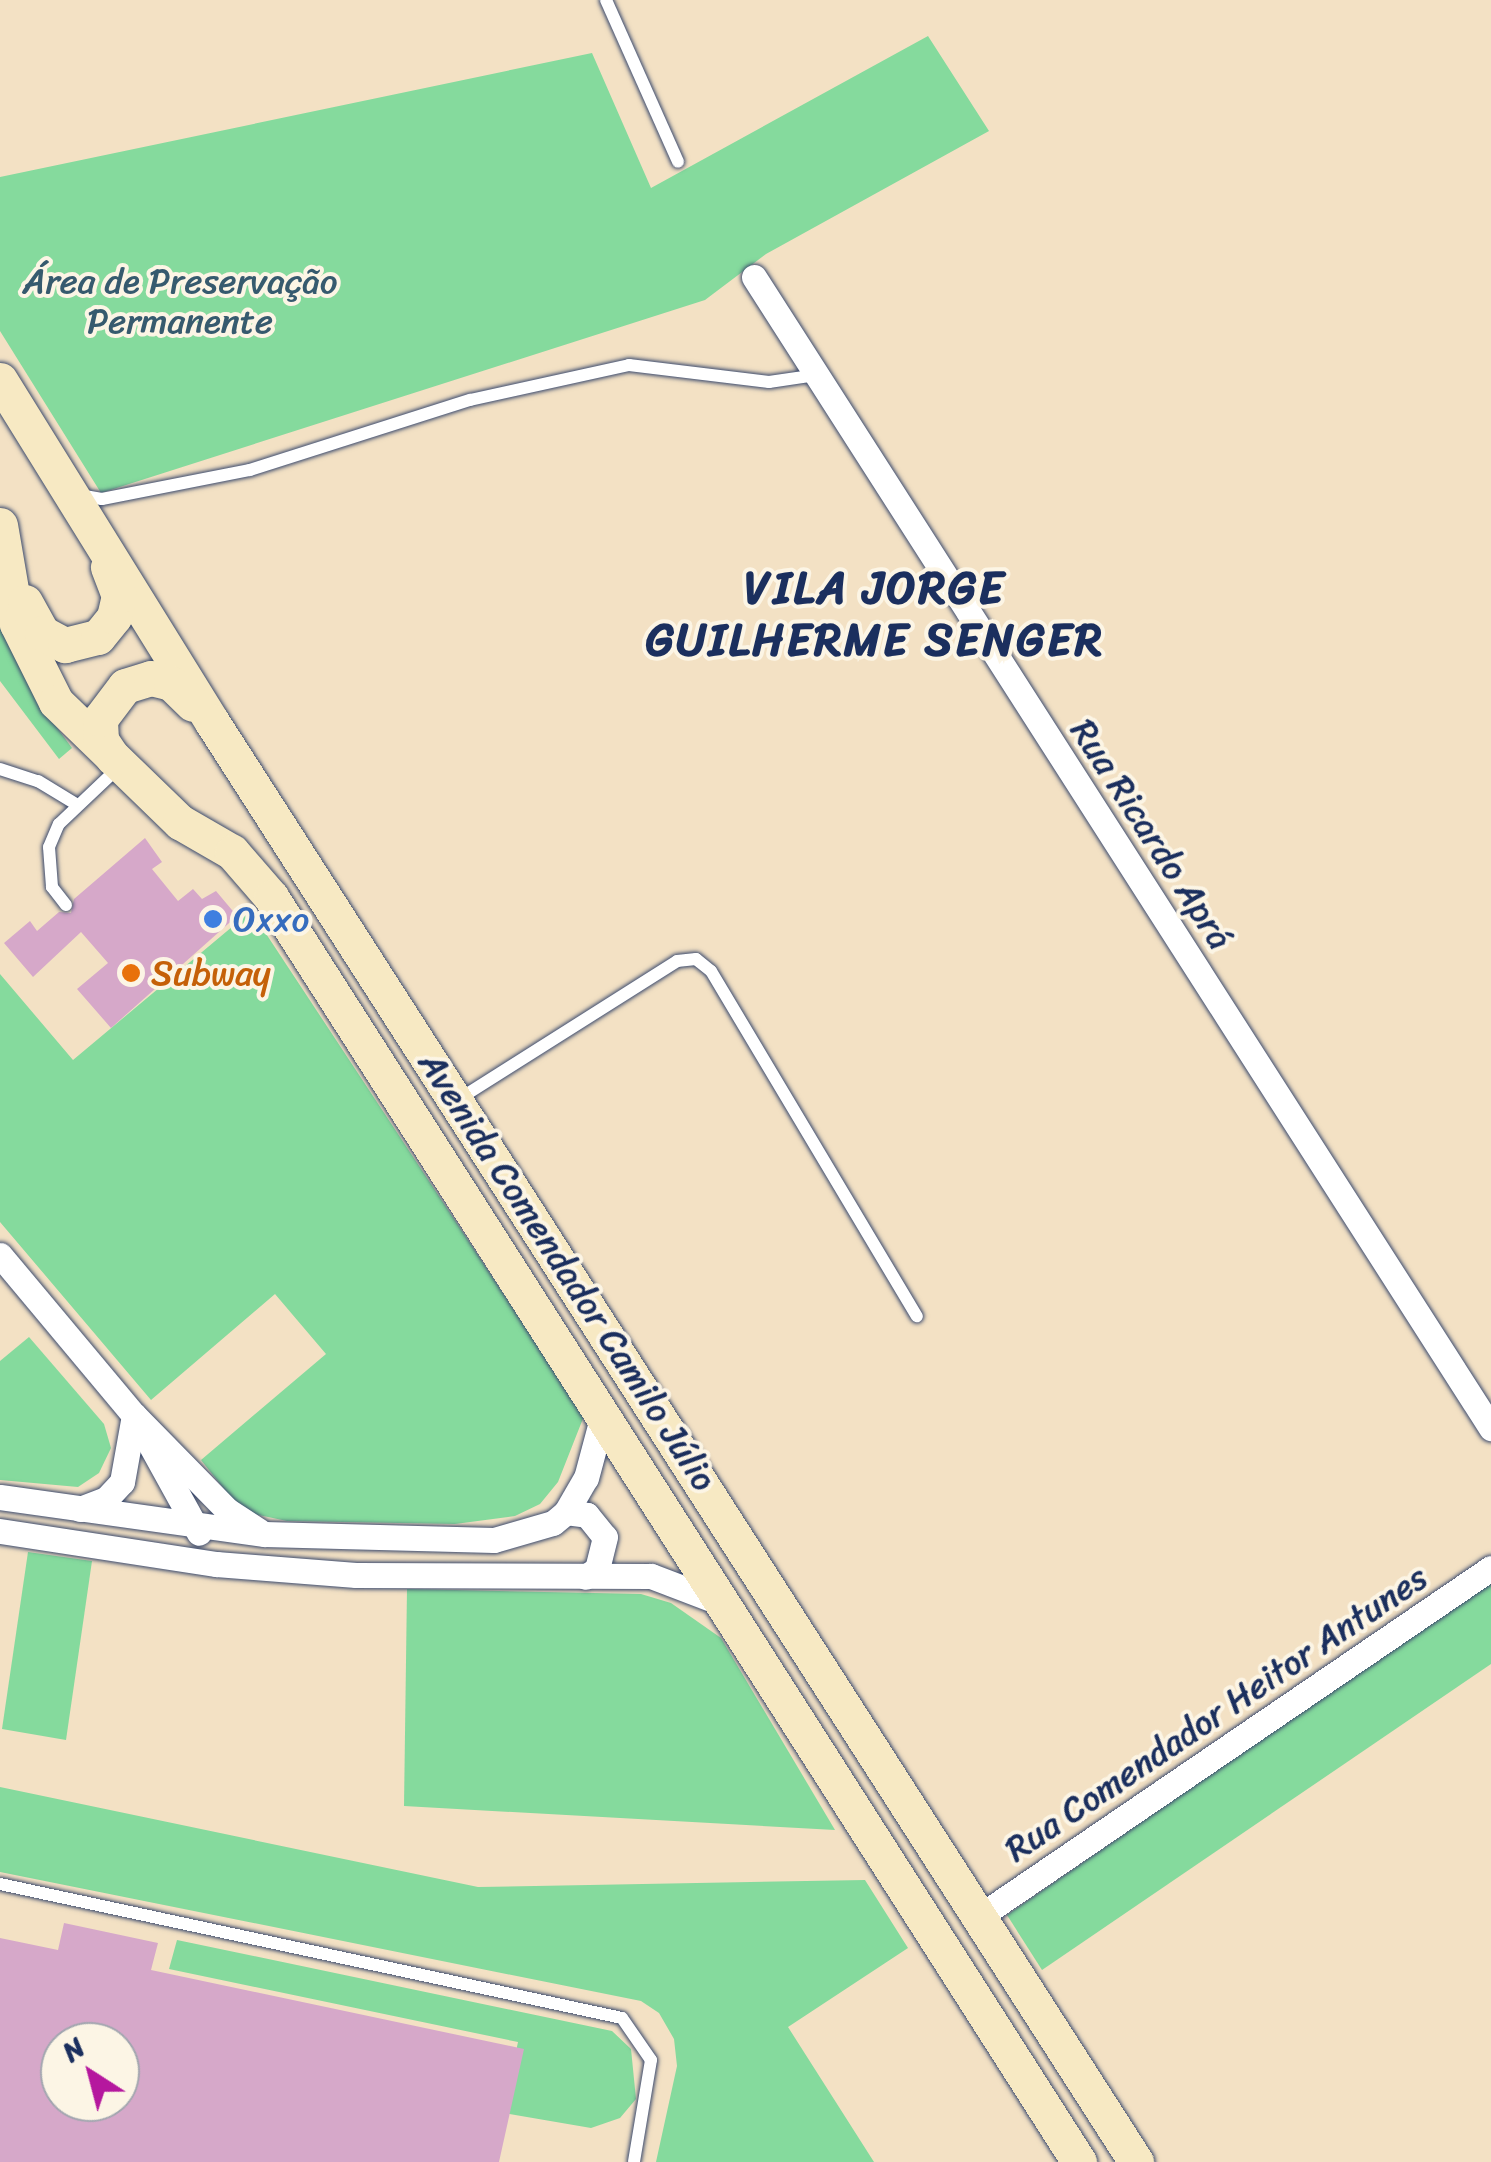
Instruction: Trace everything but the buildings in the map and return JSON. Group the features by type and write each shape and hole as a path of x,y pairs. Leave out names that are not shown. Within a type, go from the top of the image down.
{"main road":[{"name":"Avenida Comendador Camilo Júlio","path":"0,380 212,722 459,1099 1136,2162"},
{"name":"Avenida Comendador Camilo Júlio","path":"0,525 18,624 56,702 118,767 180,822 232,852 271,896 604,1411 1079,2162"},
{"path":"0,525 42,633 65,645 98,637 114,617 119,596 99,539"},
{"path":"118,767 101,740 100,719 125,686 152,678 171,683 212,722"}],"street":[{"name":"Rua Ricardo Aprá","path":"754,277 1491,1428"},
{"path":"0,1255 134,1415 218,1501 264,1534"},
{"path":"0,1498 264,1534 494,1540 542,1527 566,1512 586,1478 604,1411"},
{"path":"78,1510 106,1498 122,1482 134,1415"},
{"path":"134,1415 219,1564"},
{"path":"218,1501 233,1531 236,1553 219,1564"},
{"path":"566,1512 587,1515 605,1538 597,1569 586,1577"},
{"path":"0,1531 219,1564 356,1576 671,1580 728,1607"},
{"name":"Rua Comendador Heitor Antunes","path":"980,1916 1491,1568"}],"lane":[{"path":"606,0 678,162"},
{"path":"69,493 102,500 250,470 470,400 629,366 770,382 817,375"},
{"path":"66,905 52,887 50,847 76,804 118,767"},
{"path":"0,769 38,781 76,804"},
{"path":"459,1099 677,960 696,958 711,971 917,1316"},
{"path":"0,1884 622,2018 652,2060 634,2162"}],"green space":[{"name":"Área de Preservação Permanente","path":"928,36 989,131 766,254 705,300 101,493 0,331 0,177 592,53 651,188"},
{"path":"0,606 44,710 72,748 59,759 0,681"},
{"path":"251,911 584,1416 558,1482 540,1504 515,1516 455,1524 287,1521 254,1514 236,1504 201,1460 326,1354 275,1294 151,1400 0,1222 0,974 73,1060"},
{"path":"29,1337 104,1424 111,1448 99,1473 78,1487 0,1480 0,1361"},
{"path":"28,1552 92,1561 66,1740 2,1729"},
{"path":"1491,1581 1491,1664 1042,1970 1007,1915"},
{"path":"407,1589 641,1594 671,1603 721,1638 835,1830 404,1806"},
{"path":"0,1787 478,1887 865,1880 908,1948 788,2027 874,2162 656,2162 677,2066 674,2039 659,2013 641,2001 0,1872"},
{"path":"177,1940 612,2031 631,2049 636,2099 620,2118 591,2128 503,2113 518,2042 169,1969"}],"place":[{"name":"Oxxo","path":"213,919"},
{"name":"Subway","path":"131,973"}],"district":[{"name":"VILA JORGE GUILHERME SENGER","path":"875,615"}]}
